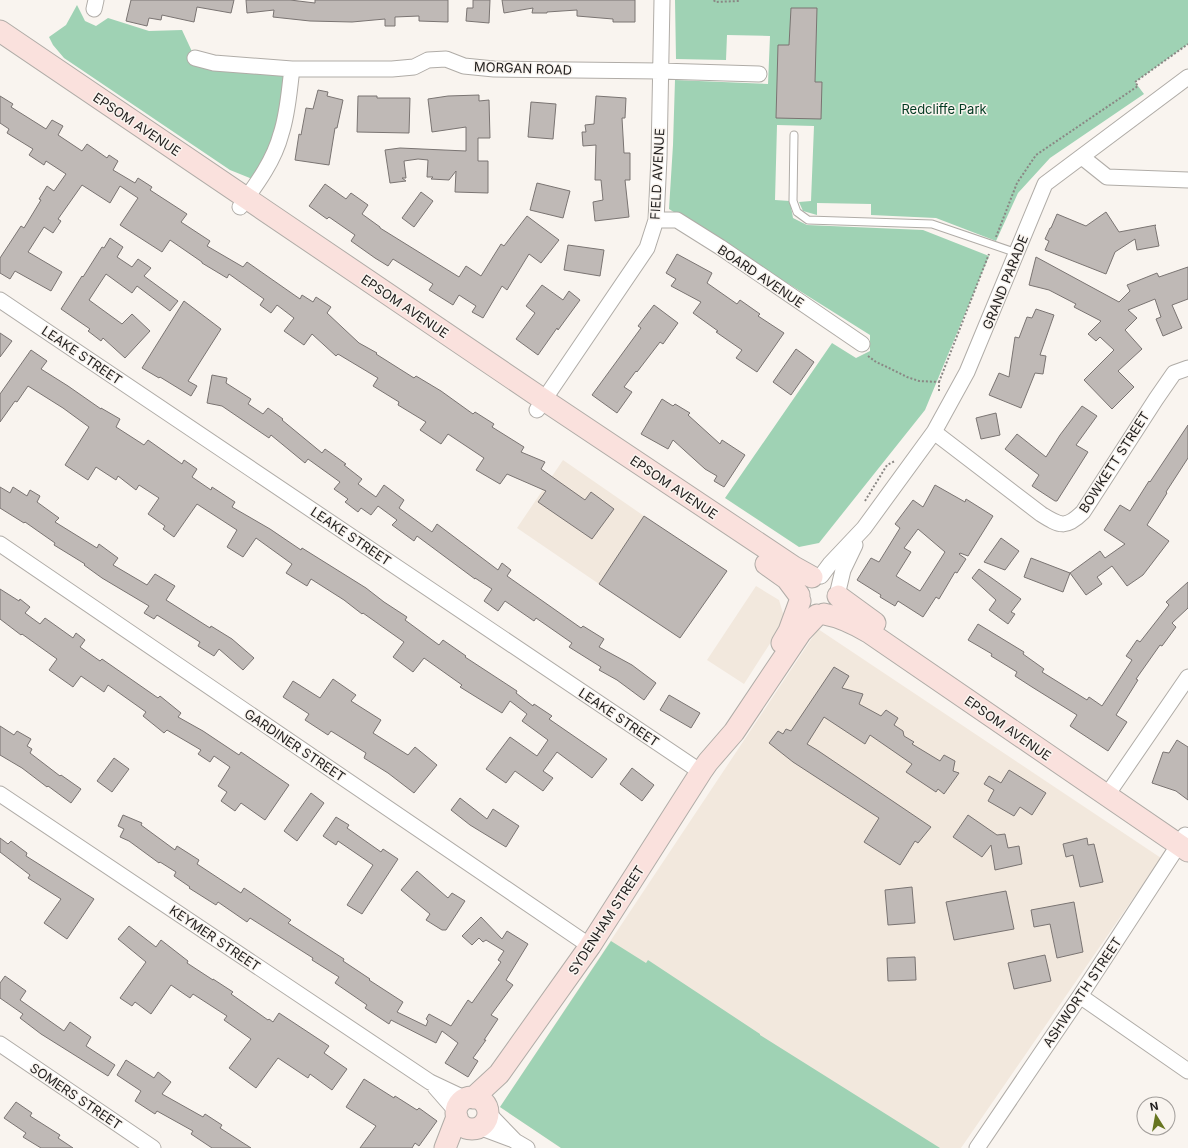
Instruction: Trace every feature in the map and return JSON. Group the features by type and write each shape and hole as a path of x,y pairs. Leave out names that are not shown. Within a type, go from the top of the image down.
{"street":[{"name":"FIELD AVENUE","path":"541,405 647,248 656,220 659,158 662,0"},
{"name":"EPSOM AVENUE","path":"0,31 243,203"},
{"name":"EPSOM AVENUE","path":"0,44 243,203 541,405 781,574 789,581 799,598"},
{"name":"MORGAN ROAD","path":"195,58 214,63 292,70 392,69 414,67 428,60 446,58 464,66 494,70 660,71 759,74"},
{"path":"243,203 269,164 281,135 287,112 292,70"},
{"name":"GRAND PARADE","path":"817,576 864,528 934,432 967,372 1045,184 1188,77"},
{"path":"1082,157 1107,177 1188,180"},
{"name":"BOARD AVENUE","path":"656,220 678,220 862,344"},
{"name":"LEAKE STREET","path":"0,300 705,767"},
{"name":"BOWKETT STREET","path":"934,432 1041,514 1056,523 1065,524 1074,521 1083,512 1174,373 1188,368"},
{"name":"EPSOM AVENUE","path":"541,405 794,567 817,576"},
{"name":"GRAND PARADE","path":"838,593 843,570 864,528"},
{"name":"GARDINER STREET","path":"0,544 590,946"},
{"path":"817,576 830,579 838,593 835,605 829,612 812,614 802,607 799,598 800,589 807,579 817,576"},
{"name":"EPSOM AVENUE","path":"838,593 858,611 1185,842"},
{"name":"SYDENHAM STREET","path":"445,1148 590,946 705,767 726,726 786,637 799,598"},
{"name":"EPSOM AVENUE","path":"821,614 839,617 857,625 1110,790"},
{"name":"SYDENHAM STREET","path":"705,767 734,732 801,632 821,614"},
{"path":"1110,790 1188,677"},
{"name":"KEYMER STREET","path":"0,794 521,1144"},
{"name":"ASHWORTH STREET","path":"977,1148 1185,842"},
{"path":"1080,996 1188,1071"},
{"name":"SOMERS STREET","path":"0,1044 153,1148"},
{"name":"SYDENHAM STREET","path":"452,1148 472,1112"}],"lane":[{"path":"794,135 793,201 797,212 808,220 932,224 1017,253"}],"path":[{"path":"714,0 715,2 739,1"},
{"path":"997,235 1017,183 1036,155 1138,86 1135,82 1188,44"},
{"path":"939,394 939,382 989,254"},
{"path":"862,344 861,350 876,362 919,381 939,382"},
{"path":"864,504 887,465 900,460"}],"shaded area":[{"path":"563,460 644,516 599,584 517,528"},
{"path":"756,586 779,600 785,620 744,684 707,660"},
{"path":"818,629 1161,858 961,1148 561,1148 500,1107"}],"green space":[{"name":"Redcliffe Park","path":"675,0 1188,0 1188,44 1135,82 1144,94 1050,158 1018,193 996,241 936,218 871,215 871,204 817,203 817,215 803,211 799,202 811,201 814,126 777,125 775,200 790,201 793,218 807,225 923,230 989,256 925,410 819,543 799,547 725,498 832,343 856,358 870,351 870,335 669,209 675,80 768,84 770,36 727,35 726,60 676,59"},
{"path":"77,5 85,21 96,26 108,18 149,31 182,30 195,58 292,69 287,112 257,181 230,170 64,58 53,45 49,37 66,25"},
{"path":"611,941 646,963 648,960 760,1035 940,1148 561,1148 500,1107"}],"building":[{"path":"131,0 234,0 231,13 197,7 194,22 162,15 161,20 149,18 147,26 126,21"},
{"path":"246,0 290,0 315,3 315,0 448,0 448,22 419,21 419,16 395,17 395,26 385,26 385,19 352,22 310,21 273,17 274,10 247,13"},
{"path":"473,0 490,0 489,23 466,21 467,8 473,8"},
{"path":"502,0 635,0 635,22 613,22 613,19 577,16 577,10 532,13 533,8 504,13"},
{"path":"791,8 817,8 815,82 822,82 821,119 776,118 778,45 789,45"},
{"path":"318,90 328,92 327,96 343,100 337,128 335,128 329,165 295,160 299,134 301,135 306,108 313,109"},
{"path":"479,95 479,101 489,100 490,138 478,138 478,161 488,161 488,193 455,192 456,171 449,180 431,179 433,177 427,177 428,160 418,159 404,161 406,178 402,178 406,181 390,183 385,150 400,148 466,151 466,127 432,132 428,99 448,96"},
{"path":"0,96 13,104 11,107 46,129 52,120 63,126 58,135 82,151 87,144 107,158 109,155 118,161 113,170 135,183 138,178 152,187 150,190 187,214 181,222 210,241 207,246 243,267 247,262 300,299 302,295 313,302 316,297 331,307 327,313 359,343 377,353 376,354 414,378 416,376 441,391 473,414 475,412 494,424 492,427 524,447 521,452 545,462 541,469 585,500 591,492 614,509 592,539 538,502 546,491 507,474 500,484 476,470 484,458 448,434 441,444 420,430 426,422 398,405 399,402 373,386 378,378 338,354 336,356 312,334 304,345 284,331 294,318 277,305 271,313 260,305 264,299 229,274 227,278 202,263 170,240 162,252 120,225 138,198 120,186 110,203 82,185 58,219 61,221 53,233 44,227 28,252 62,272 51,291 15,271 10,279 0,273 0,258 21,226 24,228 41,200 39,199 47,186 54,191 66,174 46,161 44,165 29,155 33,149 7,133 9,129 0,123"},
{"path":"358,96 377,96 377,98 410,98 409,133 357,132"},
{"path":"596,96 626,98 625,118 622,118 624,153 630,153 630,180 625,180 629,217 595,221 593,202 603,200 601,180 595,180 596,145 583,146 582,132 586,132 585,125 594,124"},
{"path":"531,102 556,104 553,139 528,137"},
{"path":"537,183 570,191 563,218 530,210"},
{"path":"325,184 346,199 351,193 368,205 362,214 380,228 459,277 466,266 481,276 501,244 504,246 527,216 559,240 541,263 529,254 507,290 502,286 483,318 472,312 476,306 459,295 453,305 429,290 433,284 393,259 388,266 375,258 351,241 355,235 329,217 327,219 309,206"},
{"path":"421,192 433,201 414,227 402,218"},
{"path":"1106,212 1119,232 1156,225 1159,246 1137,250 1135,239 1115,252 1106,274 1045,250 1049,241 1045,239 1057,214 1086,226"},
{"path":"110,238 123,247 117,257 132,267 138,259 151,268 144,276 178,301 170,311 137,286 132,293 106,274 89,300 122,324 132,314 150,331 125,358 103,338 101,341 88,331 90,329 61,309 102,247 104,248"},
{"path":"568,245 604,250 600,276 564,270"},
{"path":"677,254 712,273 707,283 737,304 740,300 760,314 758,316 784,333 757,372 736,358 742,350 716,332 718,331 693,313 701,302 671,286 676,279 666,273"},
{"path":"1036,257 1119,302 1130,291 1127,285 1157,273 1159,277 1188,267 1188,299 1172,305 1182,328 1163,336 1156,319 1161,317 1155,299 1128,310 1137,318 1125,330 1142,349 1118,371 1134,387 1112,409 1084,380 1114,350 1100,337 1096,341 1088,334 1101,321 1074,307 1076,304 1049,290 1029,285"},
{"path":"542,285 563,300 569,291 580,300 558,330 557,328 538,355 516,339 535,313 526,306"},
{"path":"184,301 221,329 188,381 197,386 191,396 142,368"},
{"path":"654,305 678,323 663,344 660,342 624,387 632,392 617,413 592,395 641,328 638,326"},
{"path":"1036,309 1054,315 1040,355 1046,356 1043,374 1035,373 1021,408 989,395 999,373 1009,377 1015,337 1019,338 1027,317 1032,318"},
{"path":"0,333 12,341 0,357"},
{"path":"796,349 814,362 791,395 773,382"},
{"path":"31,350 47,361 41,369 101,409 120,419 116,427 144,445 148,440 182,464 184,460 197,469 192,477 211,490 212,487 235,502 232,507 366,588 407,617 405,620 439,645 443,640 466,656 465,657 517,691 516,693 533,706 534,704 552,716 549,719 607,759 592,778 557,752 543,771 553,778 543,791 515,771 506,783 486,769 510,737 537,756 548,740 522,721 527,714 510,701 502,713 460,687 462,685 424,658 413,672 393,657 404,642 311,579 307,586 286,573 292,564 256,538 243,557 227,547 237,530 197,504 174,537 163,529 165,526 148,514 159,498 139,485 136,490 118,476 116,480 96,467 88,480 65,465 89,427 63,408 28,386 0,422 0,394"},
{"path":"212,375 227,378 226,383 251,399 248,404 263,414 268,408 322,453 325,449 346,464 344,465 362,479 358,484 376,497 384,485 404,500 399,508 432,532 437,524 498,570 502,563 511,570 507,576 581,628 583,626 604,639 599,647 632,665 656,683 644,700 617,680 599,670 601,667 569,647 572,643 536,618 534,621 505,601 498,611 484,601 492,589 475,579 417,536 414,541 392,525 397,520 378,506 371,515 361,508 358,512 345,502 348,499 334,489 340,482 308,459 305,463 271,435 269,438 222,406 207,403"},
{"path":"662,399 673,406 675,404 690,413 688,415 720,444 722,440 745,455 724,487 714,481 717,476 705,469 673,440 668,449 641,434"},
{"path":"1082,406 1097,416 1076,445 1088,452 1057,501 1055,501 1032,486 1039,475 1005,449 1017,434 1046,457 1060,435"},
{"path":"996,413 1000,435 981,439 976,418"},
{"path":"1188,425 1188,458 1147,525 1169,541 1143,575 1127,586 1112,566 1097,577 1102,584 1086,595 1070,573 1100,551 1105,558 1125,544 1104,530 1120,505 1130,511"},
{"path":"935,485 965,502 966,499 993,516 968,556 959,554 966,559 957,573 955,572 939,599 936,597 923,617 898,601 895,606 857,580 871,558 879,562 900,528 895,524 913,500 923,507","holes":["918,529 945,552 920,591 896,576 911,552 904,548"]},
{"path":"0,487 10,493 13,487 27,496 30,490 40,496 37,502 59,518 55,522 97,548 99,544 118,558 113,565 147,585 155,574 175,586 166,600 210,628 211,626 232,639 254,658 243,670 219,649 214,656 198,646 200,642 157,615 154,619 144,613 149,606 102,578 84,565 85,564 54,545 55,543 25,522 24,523 0,508"},
{"path":"644,516 727,571 680,638 599,584"},
{"path":"1001,538 1019,551 1005,570 984,562"},
{"path":"1031,558 1070,573 1063,592 1024,577"},
{"path":"979,569 1021,599 1011,612 1015,614 1008,624 989,610 996,600 972,578"},
{"path":"1188,582 1188,608 1172,623 1176,627 1162,646 1160,645 1136,679 1138,680 1116,715 1127,722 1108,751 1070,726 1077,715 1015,676 1017,672 991,656 992,654 968,640 978,624 1024,652 1023,654 1044,669 1042,672 1087,700 1089,697 1102,706 1132,660 1126,656 1137,640 1140,642 1169,605 1166,602"},
{"path":"0,589 19,601 20,599 30,607 25,613 40,624 45,618 73,638 76,633 85,640 80,647 100,661 102,659 158,698 160,696 181,713 178,717 203,731 239,755 241,752 289,785 265,820 241,803 235,811 221,801 227,792 218,786 230,767 214,756 210,762 198,754 201,750 167,730 164,733 143,716 146,712 108,685 104,692 81,676 73,687 49,670 57,659 0,619"},
{"path":"834,667 849,676 842,688 863,694 859,704 881,716 886,710 898,718 894,725 903,731 904,736 914,742 912,744 940,761 944,755 955,761 953,771 959,773 944,794 938,789 936,792 906,772 912,764 870,735 865,744 824,717 807,744 931,827 918,843 915,841 900,865 864,842 879,818 793,762 769,743 778,731 783,734 786,729 791,731"},
{"path":"333,679 356,695 351,701 381,720 373,733 408,755 415,747 437,765 414,793 388,773 364,758 366,753 331,731 328,735 305,720 309,714 283,697 293,681 320,698"},
{"path":"669,695 700,713 691,728 660,710"},
{"path":"0,726 14,735 17,731 31,739 27,746 32,749 30,753 60,776 61,775 81,789 71,803 22,768 0,755"},
{"path":"1177,740 1188,747 1188,800 1176,791 1152,783 1163,752 1169,753"},
{"path":"114,758 129,769 112,792 97,781"},
{"path":"632,768 654,785 642,801 620,784"},
{"path":"1009,770 1046,793 1032,815 1020,807 1014,816 988,801 994,790 984,784 989,776 1001,783"},
{"path":"311,793 324,803 297,841 284,831"},
{"path":"460,798 487,819 493,809 519,826 506,847 470,825 451,810"},
{"path":"123,815 142,823 141,825 175,850 177,846 199,860 197,864 241,893 244,888 291,920 288,923 344,959 343,961 370,979 369,980 403,1002 397,1012 426,1026 428,1021 426,1019 429,1014 451,1026 468,1000 472,1003 501,962 498,960 504,951 486,940 483,942 479,938 472,945 462,936 481,917 502,939 507,931 528,944 506,980 513,985 491,1015 498,1019 484,1040 486,1040 473,1058 478,1061 468,1077 445,1063 458,1043 442,1031 436,1043 391,1020 389,1024 365,1008 367,1005 335,983 339,977 312,960 313,958 250,918 247,922 218,902 216,905 189,888 190,887 174,876 176,872 160,862 159,863 129,841 120,837 124,829 118,826"},
{"path":"968,815 997,835 1005,834 1008,848 1019,846 1022,864 995,870 991,845 982,857 953,837"},
{"path":"336,817 349,825 347,828 381,852 383,849 398,859 362,914 347,905 373,865 338,841 336,845 323,836"},
{"path":"0,838 8,844 11,841 27,853 26,856 94,899 67,939 44,923 61,899 28,878 30,875 0,852"},
{"path":"1087,838 1088,845 1094,844 1103,882 1080,887 1073,855 1066,857 1063,844"},
{"path":"417,871 448,898 452,893 465,901 446,930 442,930 426,920 430,914 401,890"},
{"path":"912,887 915,923 888,925 885,890"},
{"path":"1006,891 1014,929 954,940 946,902"},
{"path":"1074,902 1083,952 1057,958 1050,924 1034,927 1031,910"},
{"path":"129,926 156,947 161,940 188,961 187,963 233,992 231,994 268,1020 269,1019 273,1022 279,1013 329,1046 324,1053 347,1069 332,1090 310,1074 308,1078 278,1058 256,1088 229,1068 251,1039 224,1020 227,1016 193,994 190,998 171,985 151,1014 135,1002 132,1006 120,998 146,962 118,939"},
{"path":"1045,955 1051,981 1014,989 1008,963"},
{"path":"915,957 916,980 888,981 887,958"},
{"path":"5,976 26,991 20,1000 64,1031 70,1022 91,1037 86,1046 115,1065 108,1076 41,1034 20,1018 23,1014 0,998 0,983"},
{"path":"126,1060 154,1078 158,1072 171,1082 162,1094 203,1117 205,1114 222,1125 220,1128 251,1148 212,1148 191,1134 193,1131 157,1111 155,1114 135,1101 141,1091 117,1075"},
{"path":"364,1079 394,1098 395,1096 417,1110 419,1108 437,1121 419,1146 415,1143 412,1148 360,1148 376,1126 346,1107"},
{"path":"16,1102 32,1113 30,1116 60,1135 58,1138 73,1148 41,1148 23,1137 26,1133 4,1118"}]}
